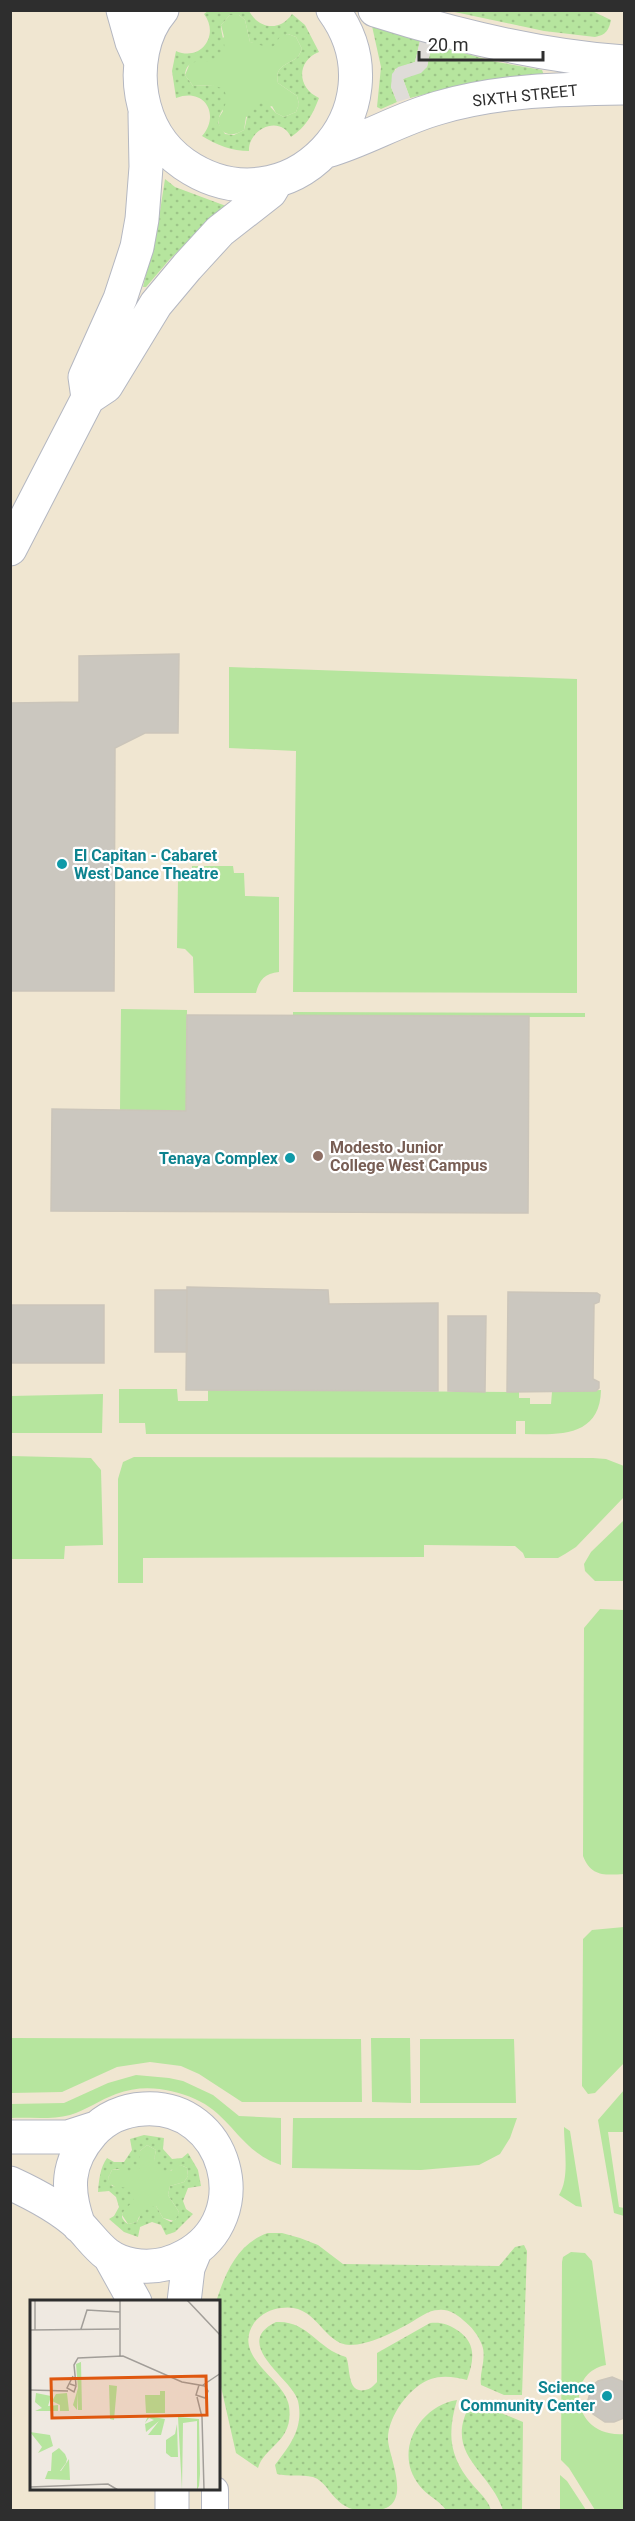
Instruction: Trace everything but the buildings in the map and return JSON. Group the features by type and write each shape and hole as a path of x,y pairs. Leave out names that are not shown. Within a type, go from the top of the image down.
{"street":[{"path":"123,10 132,42 141,60"},
{"path":"88,398 85,377 111,321 136,247 142,219 146,167 145,112 140,86 141,60 147,36 162,10"},
{"path":"145,112 157,136 175,157 196,172 222,182 249,185 276,182 301,171 327,151 346,123 355,92 355,58 344,26 333,10"},
{"name":"SIXTH STREET","path":"375,10 430,28 514,47 624,62"},
{"name":"SIXTH STREET","path":"327,151 353,143 402,120 467,100 531,91 624,88"},
{"path":"10,549 88,398 106,386 156,304 220,231 270,192 276,182"},
{"path":"10,2137 68,2137 96,2128 113,2117 133,2110 154,2109 183,2117 208,2136 219,2153 226,2172 227,2195 222,2217 211,2236 195,2252 175,2262 154,2267 132,2265 110,2257 93,2244 79,2226 47,2203 10,2183"},
{"path":"79,2226 71,2205 70,2183 73,2163 83,2144 96,2128"},
{"path":"184,2300 188,2268 195,2252"},
{"path":"110,2257 134,2300"},
{"path":"172,2491 172,2511"}],"lane":[{"path":"215,2491 215,2511"}],"shaded area":[{"name":"Modesto Junior College West Campus","path":"11,11 624,11 624,2510 11,2510"},
{"path":"420,41 432,44 427,67 421,73 403,79 410,98 397,102 391,87 392,74 398,67 415,62"}],"green space":[{"path":"209,10 249,11 258,22 276,26 282,24 292,14 305,25 319,52 306,62 303,68 303,81 306,88 319,98 308,120 291,137 280,126 266,127 254,136 249,151 225,147 202,136 210,119 210,111 202,99 195,96 176,98 172,71 176,51 193,53 200,50 209,38 210,30 204,14","holes":["230,15 239,15 245,20 250,42 270,48 279,38 288,34 296,37 302,49 298,57 280,69 277,77 278,83 297,96 299,104 296,112 284,117 276,113 264,100 258,102 251,107 244,130 234,135 225,134 218,123 226,100 224,89 213,85 193,86 185,75 186,69 193,63 219,61 224,52 221,25"]},
{"path":"450,11 592,11 611,20 606,31 595,37 544,31"},
{"path":"230,15 239,15 245,20 250,42 266,42 288,34 296,37 302,49 298,57 280,69 277,77 278,83 297,96 299,104 296,112 284,117 276,113 272,106 246,117 244,130 235,134 226,134 221,129 218,119 223,111 213,85 193,86 185,75 190,63 198,60 224,37 221,25"},
{"path":"372,26 420,41 415,62 395,69 391,87 397,102 381,109 377,107 381,67"},
{"path":"432,44 492,61 542,70 544,75 465,84 410,98 403,79 427,67"},
{"path":"165,179 175,187 226,206 170,259 146,287 143,287 158,224"},
{"path":"229,667 577,679 577,993 293,992 296,751 229,748"},
{"path":"192,866 233,866 234,873 244,873 245,896 279,897 279,972 263,978 256,993 194,993 193,957 185,949 177,948 178,880 192,880"},
{"path":"121,1009 187,1010 186,1111 120,1110"},
{"path":"293,1012 585,1013 585,1017 293,1017"},
{"path":"119,1389 177,1389 178,1401 208,1401 208,1390 519,1392 519,1398 530,1398 530,1404 551,1404 552,1392 601,1390 599,1405 594,1416 576,1430 565,1433 525,1434 525,1421 516,1421 516,1434 146,1434 145,1423 119,1423"},
{"path":"103,1394 102,1433 11,1433 11,1396"},
{"path":"11,1456 91,1458 101,1470 103,1545 65,1546 64,1559 11,1559"},
{"path":"134,1457 606,1459 624,1466 624,1497 576,1547 558,1558 525,1558 515,1546 424,1545 424,1557 143,1558 143,1583 118,1583 118,1479 123,1462"},
{"path":"624,1520 624,1581 595,1581 585,1571 584,1564 591,1552"},
{"path":"600,1609 624,1610 624,1874 605,1874 594,1871 583,1856 584,1628"},
{"path":"624,1927 624,2063 595,2093 588,2094 582,2086 583,1939 592,1930"},
{"path":"11,2038 361,2039 362,2102 242,2102 199,2074 181,2066 150,2062 117,2067 62,2092 11,2093"},
{"path":"371,2038 410,2038 411,2103 372,2102"},
{"path":"420,2039 514,2039 516,2103 420,2103"},
{"path":"136,2075 183,2081 213,2095 239,2116 281,2118 281,2165 255,2151 208,2106 185,2095 166,2090 146,2088 126,2091 63,2117 11,2118 11,2104 64,2103 108,2083"},
{"path":"624,2090 624,2132 608,2132 619,2207 624,2208 624,2216 614,2213 598,2120"},
{"path":"293,2118 517,2118 510,2138 500,2154 479,2165 421,2170 292,2168"},
{"path":"564,2127 570,2131 582,2207 576,2206 559,2195 566,2162"},
{"path":"144,2135 164,2138 163,2149 172,2159 182,2158 188,2153 198,2170 201,2186 188,2188 183,2201 186,2209 193,2214 175,2232 166,2235 161,2225 152,2222 140,2227 138,2237 124,2232 109,2219 114,2216 119,2207 116,2197 109,2191 98,2192 101,2170 107,2158 114,2162 124,2162 132,2150 130,2139","holes":["147,2145 156,2150 154,2160 156,2167 165,2174 178,2166 187,2168 188,2176 184,2182 170,2186 168,2195 179,2212 176,2219 171,2222 163,2218 156,2206 145,2207 137,2222 128,2224 122,2215 134,2200 128,2188 112,2186 108,2178 112,2170 118,2169 132,2175 140,2168 140,2151"]},
{"path":"147,2145 156,2150 154,2160 171,2171 180,2165 187,2168 188,2176 184,2182 170,2186 168,2195 179,2212 174,2221 163,2218 156,2206 139,2217 137,2222 128,2224 122,2215 124,2209 133,2200 130,2195 110,2184 108,2178 112,2170 140,2168 140,2151"},
{"path":"268,2233 282,2233 300,2238 318,2245 343,2264 499,2266 515,2247 524,2245 527,2251 522,2395 504,2395 481,2385 484,2355 480,2341 469,2325 449,2311 431,2311 381,2337 365,2343 350,2345 332,2338 303,2311 281,2308 263,2315 254,2323 249,2335 249,2347 254,2357 279,2386 289,2406 287,2428 258,2468 236,2453 220,2382 220,2300 217,2300 228,2270 240,2252 257,2238"},
{"path":"571,2252 585,2253 592,2261 606,2365 593,2370 584,2380 580,2391 580,2404 584,2416 593,2426 607,2433 624,2434 624,2510 595,2510 569,2468 561,2460 562,2262 563,2257"},
{"path":"276,2322 296,2325 336,2353 346,2357 352,2384 359,2390 369,2389 377,2382 377,2353 430,2323 451,2326 468,2340 472,2359 467,2380 440,2377 423,2383 408,2395 391,2422 388,2440 397,2491 388,2507 368,2511 354,2510 343,2505 315,2478 277,2474 275,2465 294,2436 299,2411 294,2392 261,2351 259,2341 264,2331"},
{"path":"457,2400 451,2434 455,2454 464,2474 485,2499 491,2510 446,2510 422,2489 412,2472 409,2459 414,2432 431,2411"},
{"path":"472,2401 523,2422 522,2510 503,2510 496,2495 464,2448 462,2434 464,2419"},
{"path":"560,2475 567,2481 586,2510 560,2510"}],"place":[{"name":"El Capitan - Cabaret West Dance Theatre","path":"62,864"},
{"name":"Modesto Junior College West Campus","path":"318,1156"},
{"name":"Tenaya Complex","path":"290,1158"},
{"name":"Science Community Center","path":"607,2396"}]}
